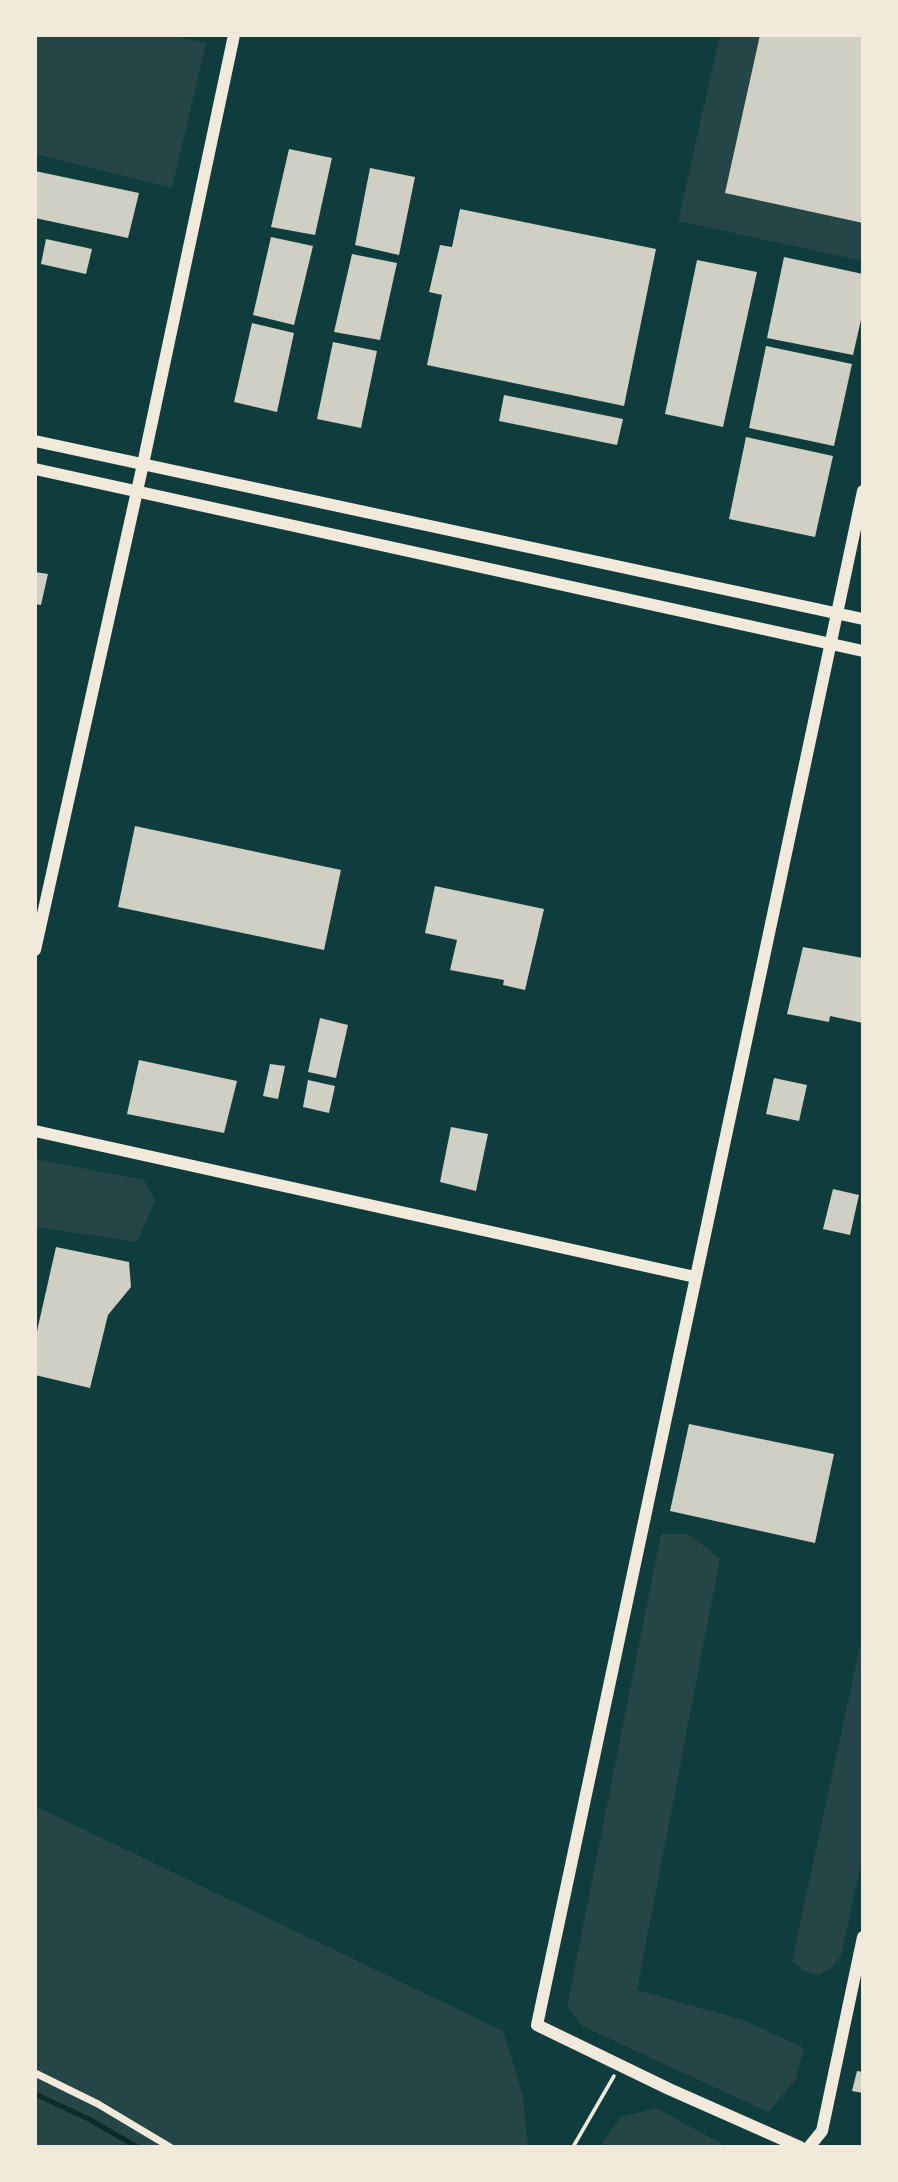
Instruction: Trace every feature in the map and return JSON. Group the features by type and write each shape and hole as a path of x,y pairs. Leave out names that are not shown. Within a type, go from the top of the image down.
{"street":[{"path":"35,950 143,464 234,35"},
{"path":"35,441 863,619"},
{"path":"35,469 863,651"},
{"path":"800,2147 537,2025 863,491"},
{"path":"35,1131 695,1277"},
{"path":"809,2147 822,2132 863,1937"},
{"path":"35,2073 98,2104 170,2147"}],"path":[{"path":"573,2147 621,2065"}],"shaded area":[{"path":"35,35 170,35 206,43 172,188 35,154"},
{"path":"720,35 863,35 863,261 678,221"},
{"path":"35,1159 144,1180 155,1201 137,1242 35,1227"},
{"path":"661,1534 688,1534 720,1558 637,1990 743,2020 804,2048 796,2079 768,2112 582,2026 567,2007"},
{"path":"863,1632 863,1855 841,1956 830,1969 818,1975 804,1971 792,1961"},
{"path":"35,1806 503,2031 523,2095 528,2147 35,2147"},
{"path":"656,2108 727,2147 600,2147 621,2117"}],"building":[{"path":"760,35 863,35 863,223 725,193"},
{"path":"289,149 332,158 315,235 271,227"},
{"path":"370,168 415,177 399,255 355,245"},
{"path":"35,171 139,193 128,238 35,218"},
{"path":"460,209 656,249 624,406 427,365 442,295 429,292 440,245 452,247"},
{"path":"271,237 313,246 294,325 253,315"},
{"path":"46,239 92,249 86,274 41,264"},
{"path":"352,254 397,263 380,340 334,332"},
{"path":"784,257 863,274 863,311 853,355 767,338"},
{"path":"697,260 757,272 723,427 665,414"},
{"path":"252,323 294,333 277,412 234,402"},
{"path":"333,342 377,351 361,428 317,419"},
{"path":"766,346 852,364 834,446 749,428"},
{"path":"504,395 623,419 617,445 499,421"},
{"path":"746,437 833,456 815,537 729,519"},
{"path":"35,572 48,574 41,605 35,604"},
{"path":"135,826 341,870 324,950 118,907"},
{"path":"435,886 544,909 525,990 503,985 504,980 450,970 457,940 425,933"},
{"path":"803,947 863,958 863,1023 830,1016 829,1022 787,1014"},
{"path":"320,1018 348,1025 336,1078 308,1072"},
{"path":"139,1060 237,1081 224,1133 127,1114"},
{"path":"270,1064 285,1066 278,1099 263,1096"},
{"path":"774,1078 807,1085 799,1121 766,1114"},
{"path":"308,1080 335,1086 329,1113 303,1107"},
{"path":"451,1127 488,1134 476,1191 440,1182"},
{"path":"833,1189 859,1195 850,1235 823,1229"},
{"path":"56,1247 129,1262 131,1287 108,1315 90,1388 35,1375 35,1340"},
{"path":"689,1424 834,1454 815,1543 670,1511"},
{"path":"857,2071 863,2072 863,2093 852,2091"}],"waterway":[{"path":"35,2094 89,2119 137,2147"}]}
